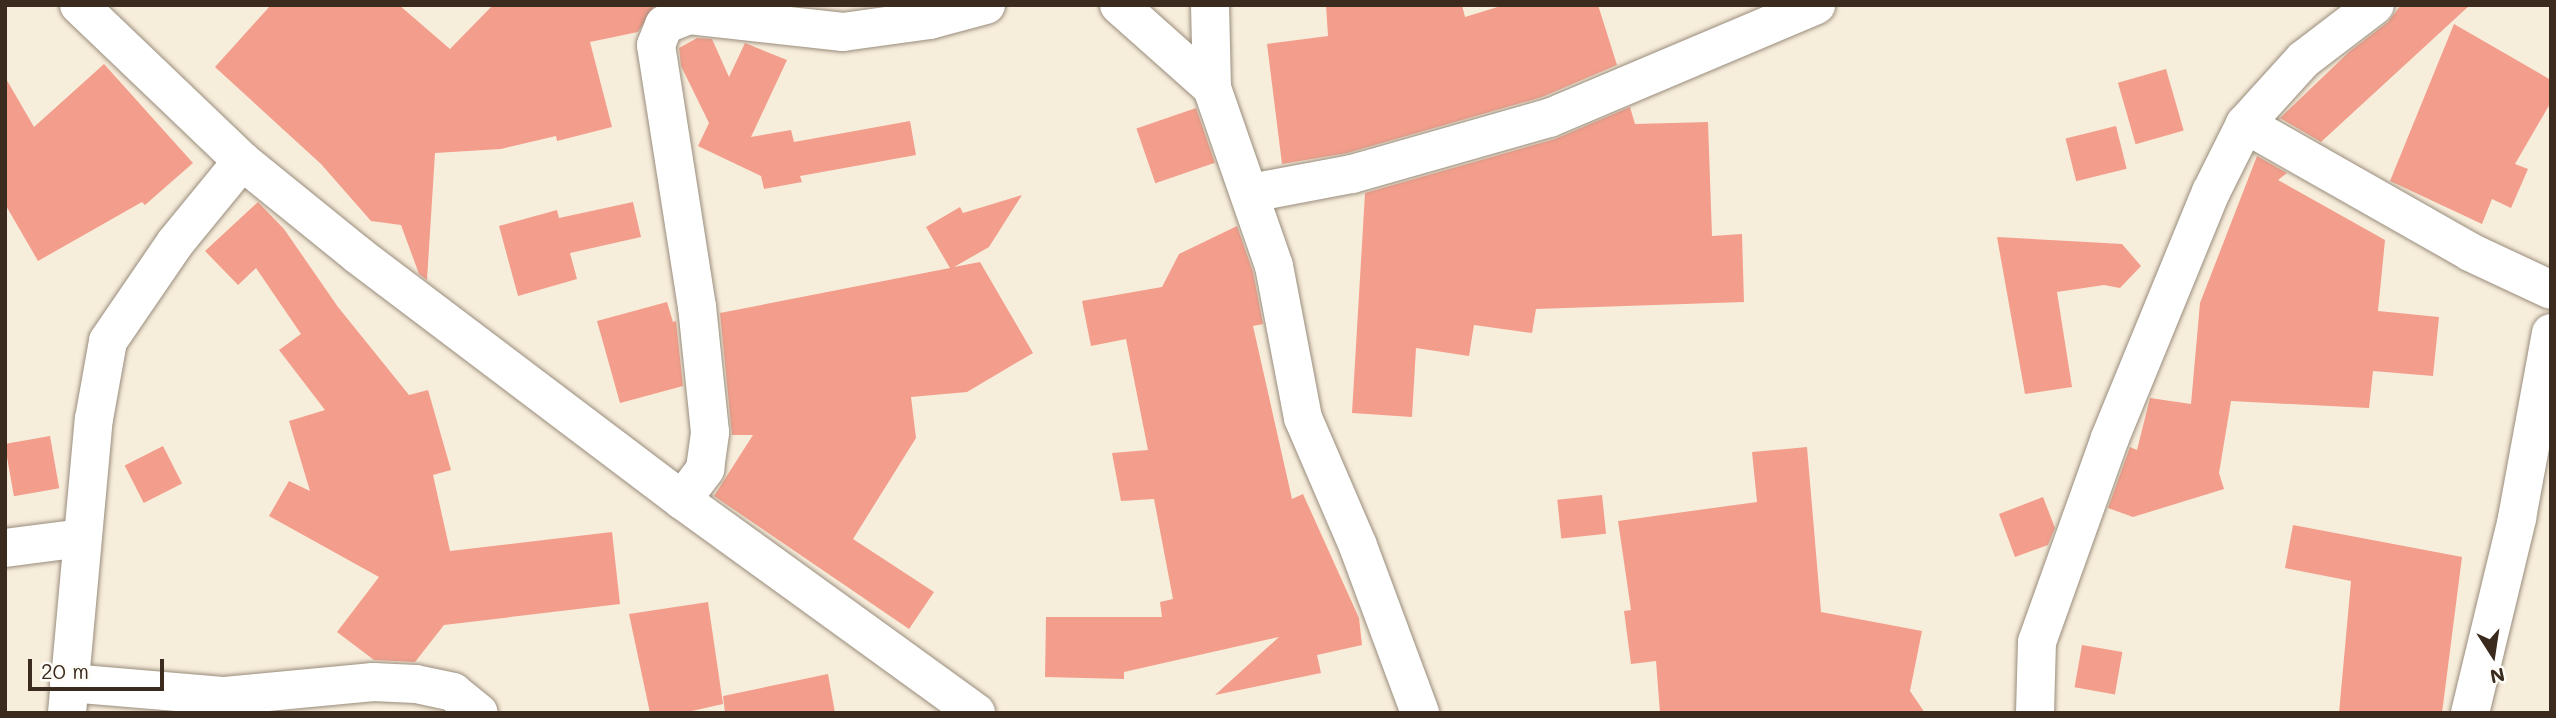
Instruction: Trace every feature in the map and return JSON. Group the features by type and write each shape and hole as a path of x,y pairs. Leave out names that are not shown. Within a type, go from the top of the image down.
{"street":[{"path":"79,5 242,161 358,255 682,500 976,713"},
{"path":"682,500 705,469 710,432 697,307 656,46 664,25 689,15 843,32 930,20 986,5"},
{"path":"1119,5 1212,88"},
{"path":"1210,5 1212,88 1251,193 1274,267 1303,418 1358,546 1420,713"},
{"path":"1251,193 1352,174 1549,118 1816,5"},
{"path":"2035,713 2037,642 2110,438 2166,294 2245,124 2304,59 2375,5"},
{"path":"2245,124 2470,252 2551,290"},
{"path":"242,161 175,243 108,341 82,538 68,698 225,696 373,682 416,684 453,692 479,713"},
{"path":"2470,713 2517,518 2551,333"},
{"path":"5,548 82,538"}],"building":[{"path":"271,5 399,5 450,49 493,5 655,5 638,32 590,42 612,127 557,141 556,136 501,149 435,153 427,280 419,274 401,225 371,221 321,164 215,67"},
{"path":"1326,5 1462,5 1465,17 1504,5 1598,5 1617,65 1542,97 1347,153 1282,164 1267,44 1328,36"},
{"path":"2401,5 2470,5 2321,142 2280,118 2349,52 2388,22"},
{"path":"2454,24 2551,80 2551,102 2515,164 2528,169 2511,208 2492,199 2482,224 2390,181"},
{"path":"697,38 712,39 729,77 745,43 787,60 751,137 791,130 794,142 910,121 916,155 800,176 802,182 764,189 761,176 698,146 709,123 681,66 679,48"},
{"path":"104,64 193,163 145,205 142,202 38,261 5,204 5,77 34,127"},
{"path":"2166,69 2184,131 2136,144 2118,83"},
{"path":"1630,107 1635,124 1708,122 1712,236 1742,234 1744,302 1536,309 1532,333 1474,325 1469,356 1416,348 1412,417 1352,413 1365,193 1555,139"},
{"path":"1196,108 1215,163 1155,183 1136,129"},
{"path":"2116,126 2127,169 2076,181 2066,139"},
{"path":"2257,156 2287,173 2278,180 2385,240 2378,311 2439,317 2433,376 2373,371 2369,408 2231,401 2219,473 2224,489 2133,517 2108,508 2130,447 2137,450 2150,398 2191,404 2200,303"},
{"path":"1022,195 989,247 954,267 980,262 1033,353 967,392 911,397 916,438 853,539 934,592 909,629 714,496 753,435 732,435 720,313 950,268 926,227 960,207 963,213"},
{"path":"258,202 284,229 338,307 409,395 428,390 451,470 433,475 450,551 612,532 620,604 444,625 415,662 374,660 337,632 379,577 269,516 289,481 310,491 289,421 325,410 279,350 301,334 256,268 238,285 205,251"},
{"path":"633,202 641,237 570,253 577,279 518,296 499,226 557,210 559,218"},
{"path":"1237,226 1253,272 1263,324 1253,326 1292,499 1303,494 1359,618 1362,645 1317,655 1321,673 1215,695 1279,637 1124,672 1124,679 1045,677 1046,617 1162,617 1160,602 1173,599 1154,499 1121,501 1112,453 1148,450 1126,339 1091,346 1082,301 1162,287 1179,254"},
{"path":"1997,237 2122,244 2141,266 2120,288 2104,285 2057,292 2072,387 2025,394"},
{"path":"667,302 673,322 676,321 683,386 620,403 597,321"},
{"path":"50,436 59,488 14,496 5,444"},
{"path":"163,446 182,483 144,503 125,466"},
{"path":"1807,447 1821,612 1922,631 1910,691 1925,713 1660,713 1656,661 1631,664 1624,611 1631,610 1618,521 1757,502 1752,452"},
{"path":"1602,495 1606,534 1561,538 1557,500"},
{"path":"2043,497 2055,528 2048,545 2015,557 1999,514"},
{"path":"2293,525 2462,557 2442,713 2339,713 2351,581 2285,568"},
{"path":"708,602 723,704 683,713 650,713 629,614"},
{"path":"2082,645 2122,652 2115,694 2075,687"},
{"path":"828,674 835,713 725,713 723,696"}]}
